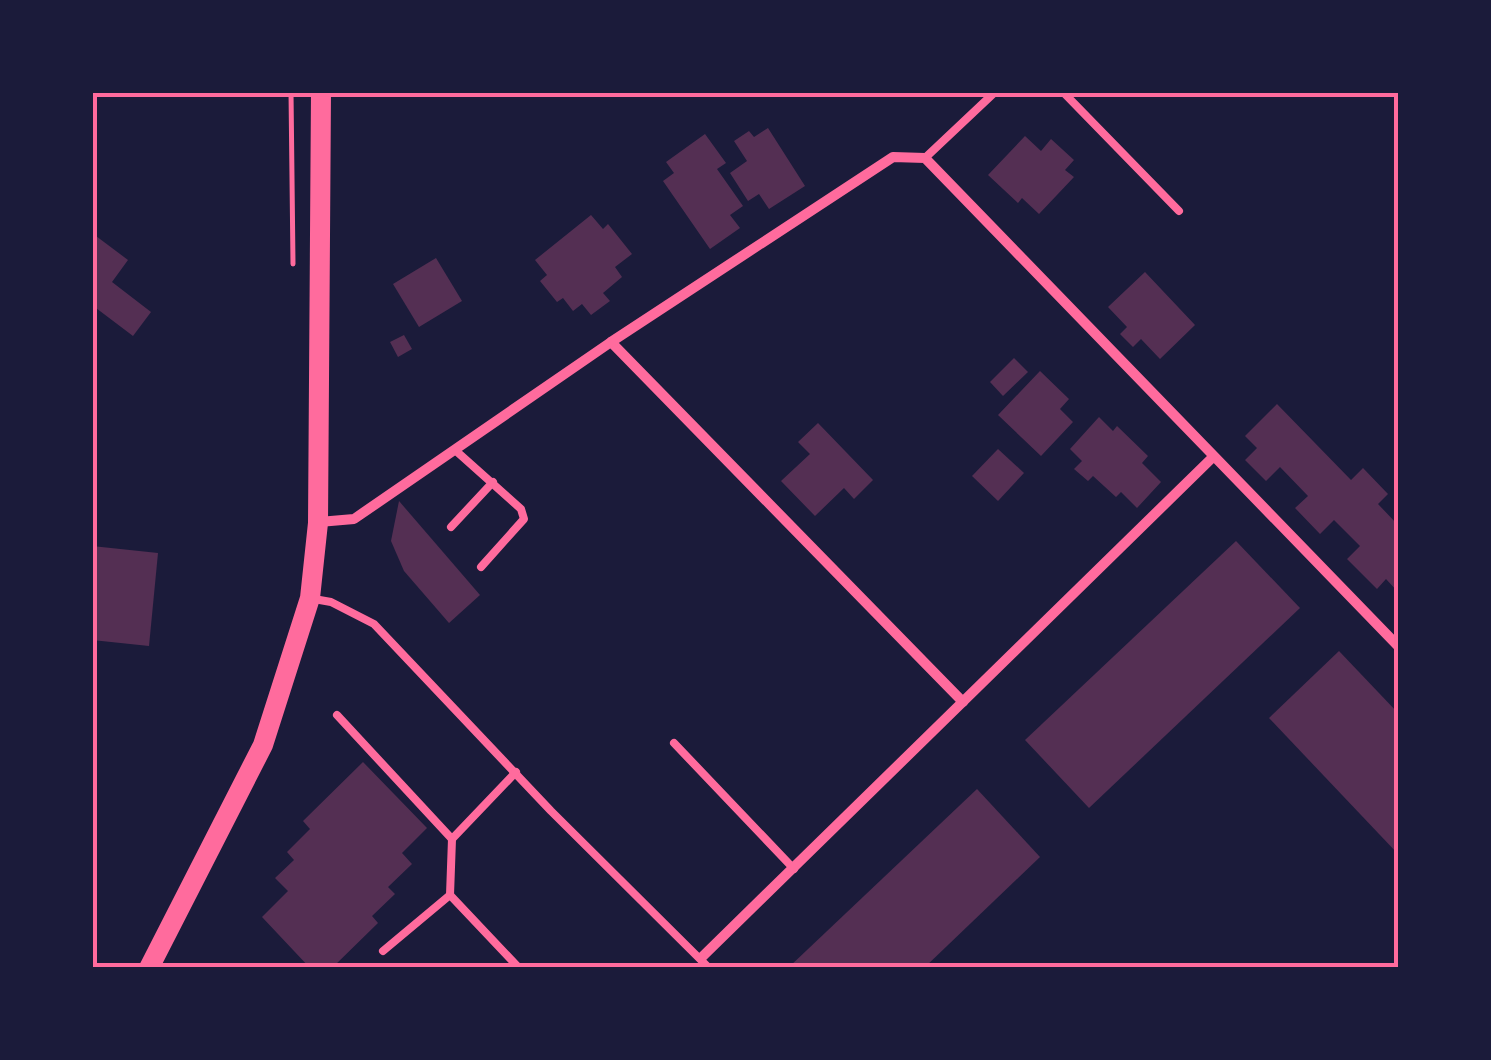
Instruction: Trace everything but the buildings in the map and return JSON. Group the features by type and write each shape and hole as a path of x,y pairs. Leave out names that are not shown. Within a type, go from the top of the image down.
{"main road":[{"path":"150,968 263,745 310,598 318,522 320,92"}],"street":[{"path":"318,522 354,520 611,342 893,158 925,158 1398,646"},
{"path":"611,342 962,702"},
{"path":"704,964 794,869 1213,457"}],"lane":[{"path":"925,158 995,92"},
{"path":"1063,92 1179,211"},
{"path":"454,450 493,482 520,509 524,519 481,567"},
{"path":"451,528 493,482"},
{"path":"310,598 331,602 374,624 704,964"},
{"path":"336,715 452,839"},
{"path":"674,742 794,869"},
{"path":"516,772 452,839 450,894 520,968"},
{"path":"383,951 450,894"}],"path":[{"path":"292,92 293,271"}]}
